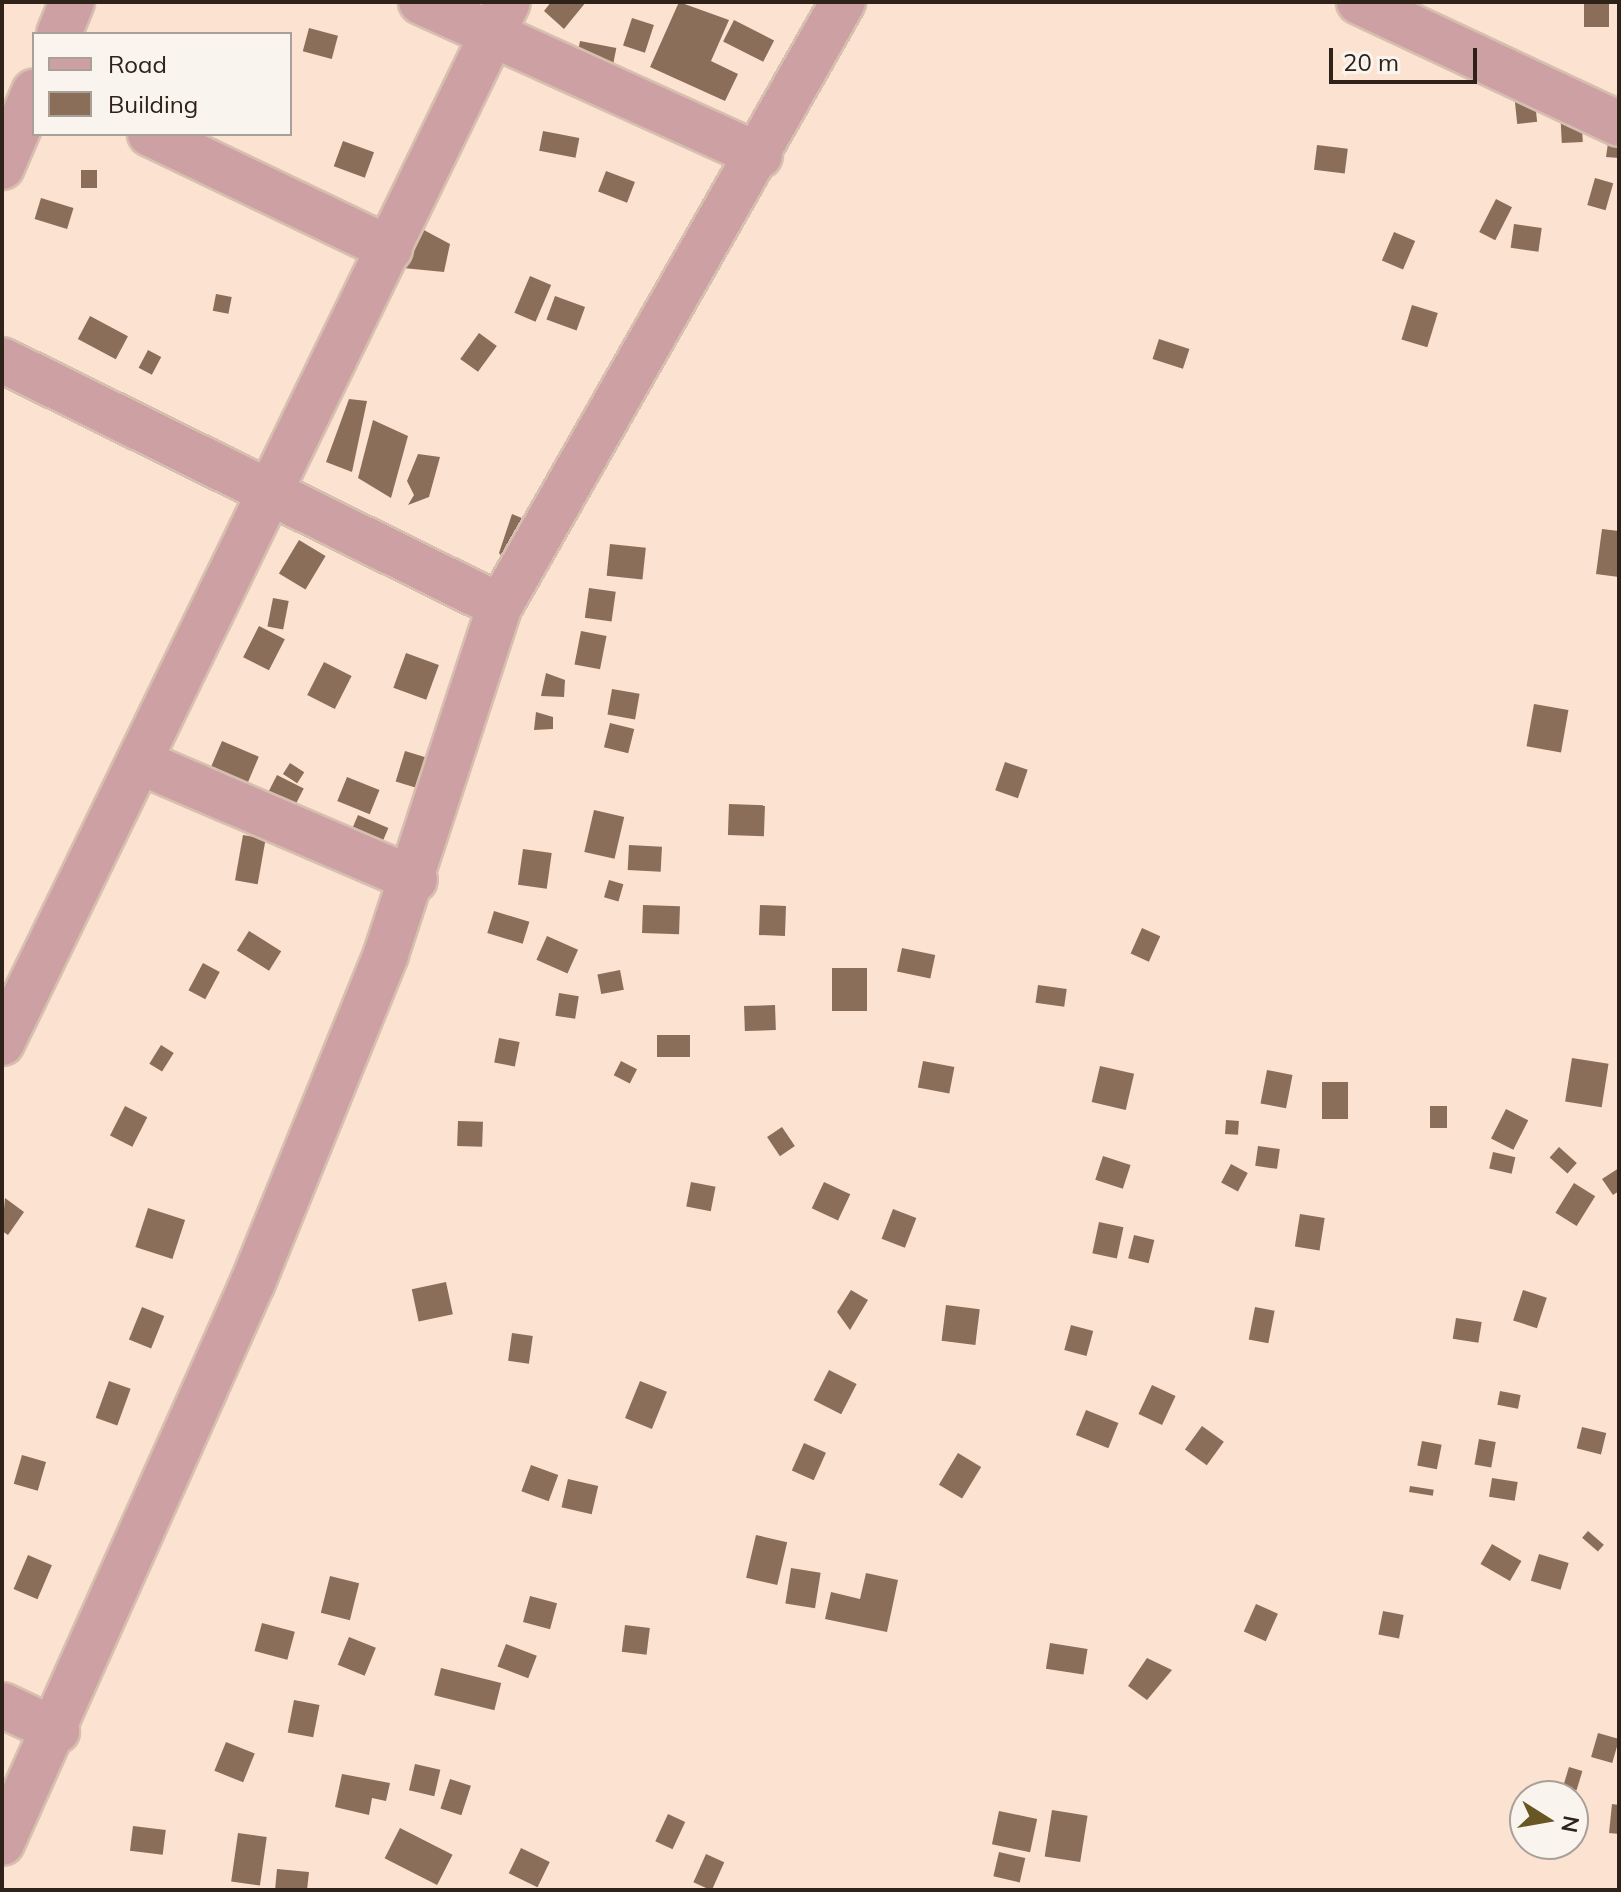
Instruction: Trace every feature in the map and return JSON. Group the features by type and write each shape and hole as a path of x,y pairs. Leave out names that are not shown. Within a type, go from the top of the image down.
{"street":[{"path":"60,32 72,2"},
{"path":"421,2 500,19 760,156"},
{"path":"2,1843 57,1731 253,1282 415,880 500,606 760,156 843,2"},
{"path":"1359,2 1619,124"},
{"path":"4,1035 140,762 500,19"},
{"path":"2,167 32,97"},
{"path":"154,136 390,249"},
{"path":"2,360 500,606"},
{"path":"140,762 415,880"},
{"path":"2,1705 57,1731"}],"building":[{"path":"551,2 586,2 564,29 544,11"},
{"path":"679,2 729,20 711,61 738,74 725,101 650,67"},
{"path":"1584,2 1609,2 1609,27 1584,27"},
{"path":"632,18 654,25 645,53 623,46"},
{"path":"734,20 774,40 763,62 723,41"},
{"path":"309,28 338,36 332,59 303,51"},
{"path":"580,41 616,48 612,70 576,63"},
{"path":"1534,92 1537,122 1517,124 1514,94"},
{"path":"1581,108 1583,142 1562,143 1560,109"},
{"path":"1610,129 1619,130 1619,158 1606,157"},
{"path":"543,131 579,138 576,158 539,151"},
{"path":"343,141 374,152 365,178 334,166"},
{"path":"1317,145 1348,149 1345,174 1314,170"},
{"path":"81,170 97,170 97,188 81,188"},
{"path":"606,171 635,182 627,203 598,192"},
{"path":"1595,178 1613,183 1606,210 1587,205"},
{"path":"41,198 74,208 67,229 35,219"},
{"path":"1496,199 1512,207 1495,240 1479,232"},
{"path":"1514,224 1542,228 1538,252 1511,248"},
{"path":"422,229 450,244 444,272 403,268"},
{"path":"1394,232 1415,241 1403,270 1382,261"},
{"path":"530,276 551,285 536,322 514,313"},
{"path":"216,294 232,297 228,314 213,311"},
{"path":"555,296 585,307 577,330 546,319"},
{"path":"1412,305 1438,313 1427,347 1401,339"},
{"path":"90,316 128,336 116,359 78,339"},
{"path":"479,333 497,346 478,372 460,359"},
{"path":"1159,339 1189,349 1183,369 1153,359"},
{"path":"148,350 161,357 152,375 139,368"},
{"path":"349,399 367,401 352,472 326,462"},
{"path":"373,420 408,436 391,498 358,478"},
{"path":"418,454 440,457 429,497 408,505 414,495 407,481"},
{"path":"512,514 534,523 510,566 499,553"},
{"path":"1602,529 1619,531 1619,577 1596,574"},
{"path":"299,540 326,556 305,589 279,573"},
{"path":"610,544 646,548 642,580 607,576"},
{"path":"589,588 616,592 612,621 585,618"},
{"path":"273,598 289,601 283,630 267,626"},
{"path":"259,626 285,639 269,670 243,657"},
{"path":"581,631 607,636 600,669 575,664"},
{"path":"406,653 439,665 426,700 393,688"},
{"path":"324,662 352,676 335,709 307,695"},
{"path":"546,673 565,680 564,697 541,696"},
{"path":"612,689 640,694 635,719 607,715"},
{"path":"1534,704 1568,710 1561,752 1527,746"},
{"path":"536,712 553,717 553,729 534,730"},
{"path":"610,723 634,729 628,753 604,747"},
{"path":"222,741 259,757 246,787 209,771"},
{"path":"405,751 434,760 424,790 396,782"},
{"path":"1005,762 1028,770 1018,798 995,790"},
{"path":"290,763 304,772 297,783 283,774"},
{"path":"277,775 304,789 290,815 263,802"},
{"path":"347,777 379,790 370,814 337,801"},
{"path":"729,804 765,805 764,836 728,835"},
{"path":"594,810 624,817 615,859 584,852"},
{"path":"358,815 388,828 380,847 350,834"},
{"path":"243,835 266,839 258,884 235,880"},
{"path":"629,845 662,847 661,872 628,870"},
{"path":"523,849 552,853 547,889 518,885"},
{"path":"609,880 623,884 618,901 604,897"},
{"path":"643,905 680,906 679,934 642,933"},
{"path":"760,905 786,906 785,936 759,935"},
{"path":"494,911 529,922 523,944 487,933"},
{"path":"1142,928 1160,936 1149,962 1131,954"},
{"path":"249,931 281,951 269,971 237,951"},
{"path":"547,936 578,950 567,974 536,960"},
{"path":"902,948 935,955 930,979 897,971"},
{"path":"203,963 220,972 205,999 188,990"},
{"path":"832,968 867,968 867,1011 832,1011"},
{"path":"620,970 624,990 601,994 597,974"},
{"path":"1038,985 1067,989 1064,1007 1035,1003"},
{"path":"559,993 579,996 575,1019 555,1016"},
{"path":"775,1005 776,1030 745,1031 744,1006"},
{"path":"657,1035 690,1035 690,1057 657,1057"},
{"path":"499,1038 520,1042 515,1067 494,1063"},
{"path":"161,1045 174,1053 162,1072 149,1064"},
{"path":"1572,1058 1609,1064 1602,1107 1565,1101"},
{"path":"621,1061 637,1069 630,1083 614,1075"},
{"path":"923,1061 954,1067 949,1094 918,1088"},
{"path":"1100,1066 1134,1074 1126,1110 1092,1102"},
{"path":"1267,1070 1293,1075 1286,1108 1261,1103"},
{"path":"1322,1082 1348,1082 1348,1119 1322,1119"},
{"path":"125,1106 147,1117 132,1147 110,1135"},
{"path":"1430,1106 1447,1106 1447,1128 1430,1128"},
{"path":"1506,1109 1528,1120 1513,1150 1491,1138"},
{"path":"1226,1120 1239,1121 1238,1135 1225,1134"},
{"path":"458,1121 483,1122 482,1147 457,1146"},
{"path":"782,1127 795,1146 780,1156 767,1137"},
{"path":"1258,1146 1280,1149 1277,1169 1255,1166"},
{"path":"1559,1147 1577,1163 1567,1173 1550,1157"},
{"path":"1493,1152 1515,1157 1512,1174 1489,1169"},
{"path":"1103,1156 1131,1165 1123,1189 1095,1180"},
{"path":"1231,1164 1248,1173 1238,1191 1221,1183"},
{"path":"1619,1168 1619,1191 1613,1195 1602,1179"},
{"path":"691,1182 716,1187 711,1211 686,1207"},
{"path":"824,1182 850,1194 838,1221 812,1208"},
{"path":"1574,1183 1595,1196 1577,1226 1555,1213"},
{"path":"5,1198 24,1212 8,1235 2,1231"},
{"path":"148,1208 185,1220 172,1259 135,1247"},
{"path":"893,1209 916,1218 905,1248 882,1239"},
{"path":"1300,1214 1325,1218 1320,1251 1295,1247"},
{"path":"1099,1222 1123,1227 1117,1258 1092,1253"},
{"path":"1134,1235 1154,1240 1149,1263 1128,1258"},
{"path":"446,1282 453,1314 419,1322 412,1289"},
{"path":"851,1290 868,1300 850,1330 837,1312"},
{"path":"1523,1290 1547,1298 1537,1328 1513,1320"},
{"path":"946,1305 980,1309 975,1345 942,1341"},
{"path":"142,1307 164,1316 151,1348 129,1339"},
{"path":"1255,1307 1275,1311 1268,1343 1249,1339"},
{"path":"1456,1318 1482,1322 1478,1343 1453,1339"},
{"path":"1071,1325 1093,1331 1086,1356 1064,1350"},
{"path":"512,1333 533,1336 529,1364 508,1361"},
{"path":"829,1370 857,1384 841,1414 814,1400"},
{"path":"109,1381 131,1389 117,1426 96,1418"},
{"path":"640,1381 667,1392 652,1429 625,1418"},
{"path":"1152,1385 1176,1396 1162,1425 1138,1414"},
{"path":"1500,1391 1521,1395 1518,1409 1497,1405"},
{"path":"1086,1410 1118,1423 1108,1448 1076,1435"},
{"path":"1202,1426 1224,1442 1207,1465 1185,1449"},
{"path":"1582,1427 1606,1433 1601,1454 1577,1448"},
{"path":"1479,1439 1496,1442 1491,1468 1474,1465"},
{"path":"1422,1441 1442,1445 1437,1469 1417,1466"},
{"path":"804,1443 826,1453 814,1480 792,1470"},
{"path":"958,1453 981,1467 962,1499 939,1485"},
{"path":"22,1455 46,1462 38,1491 14,1484"},
{"path":"531,1465 558,1475 549,1501 521,1491"},
{"path":"1492,1478 1518,1482 1515,1501 1489,1497"},
{"path":"568,1479 598,1486 592,1514 561,1507"},
{"path":"1410,1486 1434,1490 1433,1496 1409,1492"},
{"path":"1588,1531 1604,1545 1598,1552 1582,1538"},
{"path":"756,1535 787,1542 777,1585 746,1578"},
{"path":"1492,1544 1521,1561 1510,1581 1480,1564"},
{"path":"1539,1554 1569,1563 1560,1590 1531,1581"},
{"path":"28,1555 52,1565 37,1599 14,1589"},
{"path":"791,1568 821,1573 815,1608 785,1604"},
{"path":"866,1573 898,1580 887,1632 825,1619 831,1592 860,1599"},
{"path":"330,1576 359,1583 350,1620 321,1613"},
{"path":"530,1596 557,1603 550,1629 523,1622"},
{"path":"1256,1604 1278,1614 1266,1641 1244,1631"},
{"path":"1383,1611 1404,1615 1399,1639 1378,1635"},
{"path":"262,1623 295,1632 287,1660 254,1651"},
{"path":"625,1625 650,1628 647,1655 622,1652"},
{"path":"349,1637 376,1648 365,1676 338,1665"},
{"path":"1050,1643 1088,1649 1083,1675 1046,1669"},
{"path":"506,1644 537,1656 528,1678 497,1666"},
{"path":"1147,1658 1172,1670 1147,1700 1128,1686"},
{"path":"441,1668 501,1683 494,1710 434,1695"},
{"path":"294,1700 320,1705 313,1737 288,1732"},
{"path":"1598,1733 1619,1739 1612,1763 1591,1757"},
{"path":"226,1742 255,1754 243,1782 214,1771"},
{"path":"415,1764 440,1770 434,1796 409,1790"},
{"path":"1569,1767 1582,1771 1580,1780 1565,1780"},
{"path":"342,1774 390,1783 386,1801 372,1798 369,1815 335,1807"},
{"path":"450,1779 471,1786 461,1815 440,1808"},
{"path":"1612,1804 1619,1805 1619,1834 1609,1833"},
{"path":"1052,1810 1088,1816 1080,1862 1045,1856"},
{"path":"999,1811 1037,1819 1030,1852 992,1844"},
{"path":"668,1814 685,1822 673,1849 655,1841"},
{"path":"133,1826 166,1830 163,1855 130,1851"},
{"path":"400,1828 453,1855 437,1885 385,1858"},
{"path":"238,1833 267,1837 260,1886 231,1882"},
{"path":"521,1848 550,1862 537,1887 509,1873"},
{"path":"999,1852 1025,1858 1020,1882 993,1876"},
{"path":"706,1854 724,1862 712,1890 693,1882"},
{"path":"277,1869 309,1872 307,1890 275,1890"}]}
